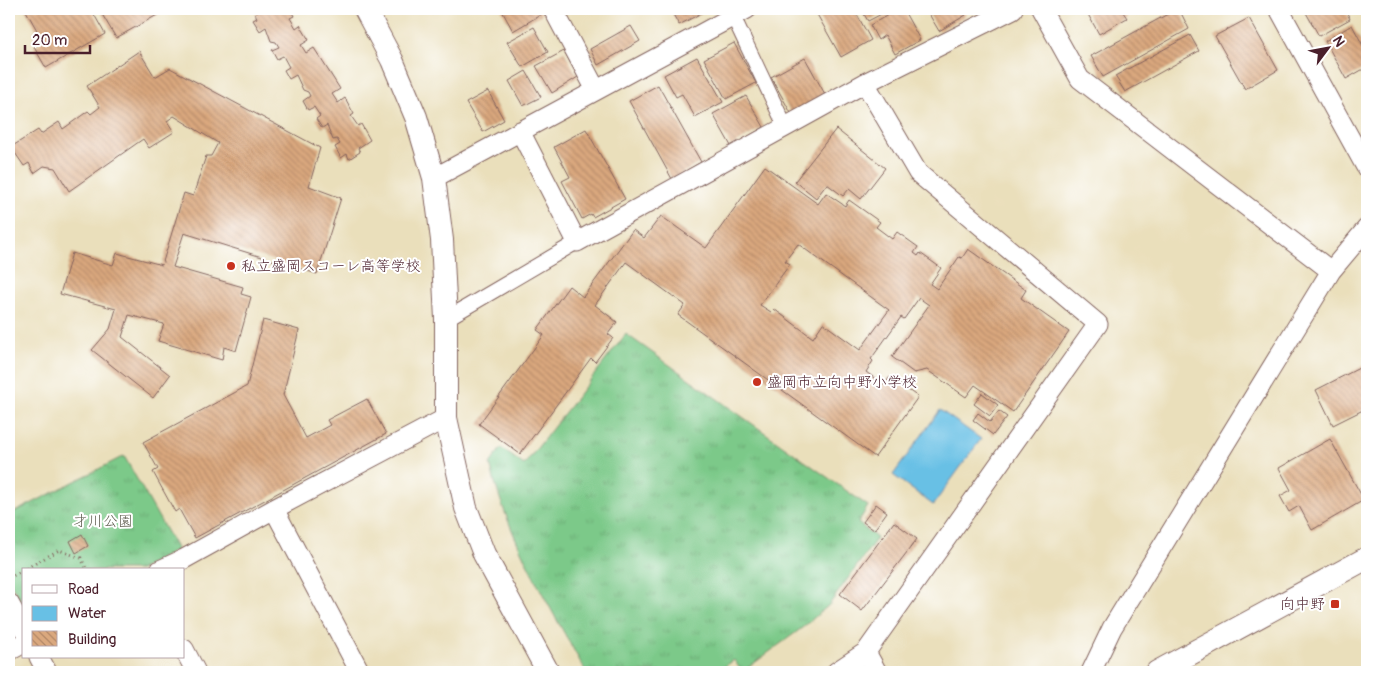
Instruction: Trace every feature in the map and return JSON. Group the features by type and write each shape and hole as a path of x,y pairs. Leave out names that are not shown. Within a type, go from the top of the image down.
{"street":[{"path":"366,9 392,60 416,117 434,178 442,240 446,320 446,418 466,508 484,554 548,672"},
{"path":"553,9 596,90"},
{"path":"446,320 577,242 865,83 1013,9"},
{"path":"1041,9 1080,79 1330,272"},
{"path":"1279,9 1367,169"},
{"path":"434,178 737,11 786,128"},
{"path":"836,672 866,652 1098,324 918,173 865,83"},
{"path":"520,131 577,242"},
{"path":"1091,672 1112,628 1330,272 1367,228"},
{"path":"164,568 446,418"},
{"path":"274,509 360,672"},
{"path":"1157,672 1367,558"},
{"path":"9,603 22,626"},
{"path":"9,651 22,644"},
{"path":"185,651 196,672"},
{"path":"866,652 877,672"},
{"path":"40,658 47,672"}],"path":[{"path":"27,568 59,550 81,558 86,568"},
{"path":"9,578 22,571"}],"green space":[{"path":"626,334 868,506 858,523 877,538 829,605 802,628 742,672 734,660 717,672 586,672 544,597 507,519 490,464 501,448 524,465"},
{"name":"才川公園","path":"124,456 177,550 144,568 22,568 22,603 9,580 9,515"}],"water":[{"path":"940,410 981,439 933,505 893,475"}],"building":[{"path":"25,9 91,9 105,34 46,68 34,47 43,41"},
{"path":"99,9 168,9 116,38"},
{"path":"262,9 290,9 294,16 290,18 296,28 300,25 309,40 301,45 306,53 314,48 340,89 332,94 338,103 345,98 354,114 351,116 358,126 361,124 370,140 358,148 360,152 349,159 347,154 341,158 335,147 340,144 337,139 333,140 327,125 322,128 316,119 320,116 314,107 308,110 303,101 310,96 308,92 303,90 296,75 289,79 284,70 289,67 283,56 277,59 272,50 279,47 276,42 271,41 266,27 260,31 253,20 257,18 255,13"},
{"path":"501,9 539,9 542,14 513,31"},
{"path":"670,9 709,9 679,25"},
{"path":"814,9 854,9 871,40 841,57"},
{"path":"861,9 891,9 868,21"},
{"path":"899,9 903,9 920,40 895,54 885,35 878,40 870,25"},
{"path":"926,9 962,9 966,15 939,31"},
{"path":"1085,9 1121,9 1127,18 1099,34"},
{"path":"1179,9 1189,29 1103,77 1091,56"},
{"path":"1304,9 1345,9 1350,19 1319,36"},
{"path":"1249,18 1278,70 1245,89 1215,36"},
{"path":"1352,25 1367,53 1367,67 1346,79 1325,41"},
{"path":"631,26 640,41 598,65 590,49"},
{"path":"534,27 548,52 522,67 507,42"},
{"path":"1190,35 1199,51 1125,92 1115,76"},
{"path":"734,43 756,83 726,99 704,59"},
{"path":"139,51 155,77 170,68 320,148 309,186 341,198 317,274 184,233 173,267 243,287 241,294 251,297 236,351 224,347 222,360 158,341 164,324 129,315 122,337 170,375 153,398 92,350 110,329 116,309 60,294 72,253 113,265 117,253 162,265 184,193 193,196 206,156 211,156 218,143 174,116 167,121 174,132 149,148 143,139 69,191 55,168 44,166 34,173 29,163 24,166 11,147 38,130 41,134 59,122 63,129 88,111 91,114 100,107 87,86"},
{"path":"564,51 578,77 552,93 536,66"},
{"path":"697,57 723,102 695,117 682,94 676,97 664,75"},
{"path":"805,58 826,96 792,115 771,77"},
{"path":"526,71 541,97 523,106 509,81"},
{"path":"658,85 701,162 672,179 629,101"},
{"path":"488,91 504,120 483,132 466,103"},
{"path":"746,96 764,127 731,146 713,114"},
{"path":"586,129 625,199 593,217 591,214 582,219 562,181 570,177 554,147"},
{"path":"836,129 885,168 861,199 849,189 843,196 827,184 816,198 795,181"},
{"path":"765,166 818,204 826,193 845,206 849,200 880,222 876,227 892,239 897,232 918,247 914,253 918,256 920,253 941,268 930,284 937,289 959,257 962,258 968,249 1026,290 1021,298 1069,332 1013,412 975,385 966,397 927,370 914,373 892,357 929,305 919,298 904,319 901,317 871,359 873,361 866,372 884,385 890,377 918,397 875,457 678,315 685,305 626,262 595,305 617,322 608,334 613,338 595,362 591,358 520,454 479,424 544,335 537,330 569,286 583,297 633,230 644,238 661,216 706,248","holes":["798,244 889,310 860,350 823,323 813,338 774,309 771,312 760,305 790,264 785,261"]},
{"path":"263,320 299,330 283,395 306,438 330,425 327,420 367,399 386,434 195,538 179,509 175,512 153,472 158,469 143,442 247,386"},
{"path":"1367,364 1367,408 1333,425 1316,390"},
{"path":"982,393 998,405 990,416 974,404"},
{"path":"999,411 1007,417 993,435 973,420 978,413 990,422"},
{"path":"1330,439 1364,500 1312,530 1299,506 1289,512 1280,496 1291,490 1279,468"},
{"path":"876,504 887,512 874,530 863,522"},
{"path":"894,522 917,539 862,611 840,594"},
{"path":"82,534 88,546 76,553 70,541"}],"place":[{"name":"私立盛岡スコーレ高等学校","path":"231,266"},
{"name":"盛岡市立向中野小学校","path":"757,382"},
{"name":"向中野","path":"1335,604"}]}
